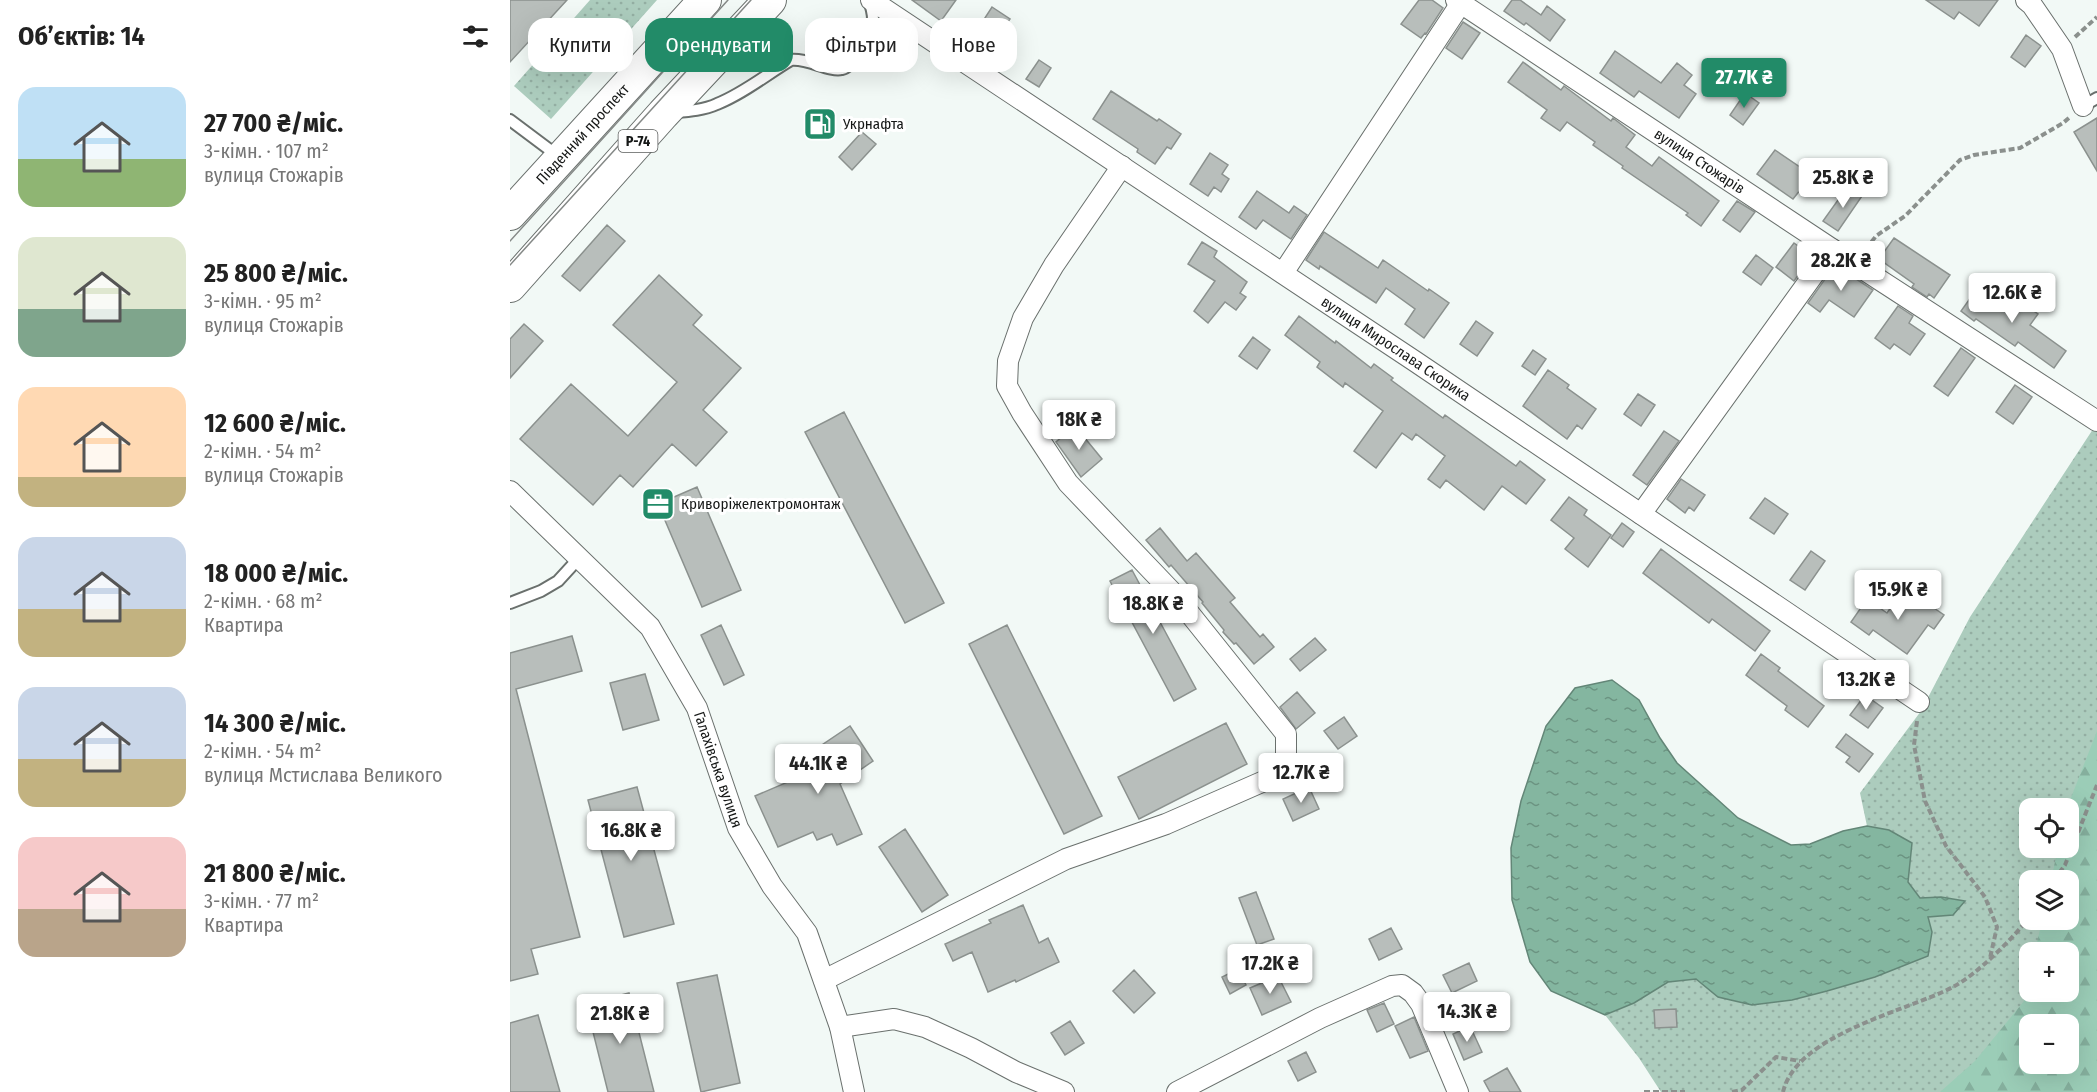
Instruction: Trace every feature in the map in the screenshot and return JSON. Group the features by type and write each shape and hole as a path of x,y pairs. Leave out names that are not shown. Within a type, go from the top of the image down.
{"main road":[{"name":"Південний проспект","path":"510,214 705,0"},
{"name":"Р-74","path":"510,286 663,114 770,0"}],"street":[{"name":"вулиця Мирослава Скорика","path":"870,0 1283,273 1919,702"},
{"path":"2026,0 2032,4 2062,49 2090,102"},
{"path":"1283,273 1460,1"},
{"name":"вулиця Стожарів","path":"1460,1 1832,249 2097,421"},
{"path":"824,980 1066,859 1166,824 1271,778 1286,758 1286,734 1174,594 1068,483 1007,386 1008,361 1023,318 1054,265 1122,166"},
{"path":"1641,514 1832,249"},
{"name":"Галахівська вулиця","path":"510,491 650,627 698,708 738,828 772,886 807,933 840,1027 854,1092"},
{"path":"1177,1092 1320,1018 1392,986 1402,985 1413,993 1421,1004 1458,1092"},
{"path":"840,1027 894,1019 925,1027 1016,1072 1064,1092"}],"lane":[{"path":"663,114 696,110 717,104 791,60 799,59 837,70 847,67 860,51 872,26 870,0"},
{"path":"510,120 561,158"},
{"path":"510,603 541,591 558,581 580,557"}],"path":[{"path":"2062,49 2097,17"},
{"path":"1855,264 1876,236 1905,216 1960,160 1974,155 2020,148 2063,123 2090,102"},
{"path":"1919,702 1914,745 1925,801 1946,846 1985,897 1997,927 1990,959"},
{"path":"2061,870 2097,785"},
{"path":"1783,1092 1786,1081 1800,1061 1827,1040 1954,987 1990,959 2019,928"},
{"path":"1732,1092 1742,1090 1776,1057 1800,1061"},
{"path":"1644,1092 1685,1092"}],"shaded area":[{"path":"590,0 657,0 633,27 633,18 574,18"},
{"path":"528,70 528,72 593,72 551,119 514,86"},
{"path":"2097,423 2097,1092 1661,1092 1639,1058 1605,1015 1634,1003 1668,982 1696,979 1718,997 1752,1005 1792,1000 1875,977 1932,932 1928,917 1953,915 1941,897 1920,898 1908,882 1911,843 1889,830 1867,826 1860,793 1921,711 1970,617"}],"green space":[{"path":"2097,731 2097,1092 1940,1092 1975,1061 2023,1002 2079,1002 2079,942 2037,942 2040,930 2079,930 2079,870 2053,870 2056,858 2079,858 2079,798 2071,798"}],"water":[{"path":"1612,680 1639,700 1677,763 1738,818 1791,845 1810,844 1843,831 1867,826 1889,830 1912,843 1908,882 1920,898 1941,897 1965,901 1953,915 1928,917 1932,932 1928,956 1875,977 1827,991 1792,1000 1752,1005 1718,997 1696,979 1668,982 1634,1003 1605,1015 1551,991 1530,962 1512,900 1511,848 1521,801 1546,726 1575,688"}],"building":[{"path":"510,0 567,0 550,18 528,18 528,42 510,62"},
{"path":"912,0 956,0 943,18 937,18"},
{"path":"1419,0 1432,0 1443,8 1421,38 1401,24"},
{"path":"1512,0 1520,0 1541,15 1547,6 1565,20 1550,41 1526,23 1524,25 1504,11"},
{"path":"1926,0 1998,0 1979,26 1959,12 1954,19"},
{"path":"992,7 1008,18 985,18"},
{"path":"1463,22 1480,33 1462,59 1446,48"},
{"path":"2026,35 2041,46 2025,67 2011,57"},
{"path":"1615,51 1661,83 1677,63 1692,75 1684,85 1696,94 1679,118 1639,91 1634,97 1600,73"},
{"path":"1039,60 1051,68 1039,87 1026,79"},
{"path":"1523,62 1561,90 1564,86 1611,121 1613,118 1635,135 1626,147 1652,166 1659,157 1719,201 1701,226 1686,215 1688,213 1622,168 1623,166 1593,145 1595,142 1567,122 1560,131 1541,118 1547,110 1508,82"},
{"path":"1111,91 1181,134 1171,149 1167,147 1155,164 1137,152 1138,149 1093,119"},
{"path":"1745,93 1759,103 1743,125 1730,115"},
{"path":"2097,118 2097,171 2074,132"},
{"path":"862,132 876,144 852,170 839,157"},
{"path":"1775,150 1816,178 1806,192 1801,189 1793,199 1757,174"},
{"path":"1210,153 1228,165 1222,174 1229,179 1221,192 1214,187 1208,196 1190,184"},
{"path":"1848,186 1862,196 1838,231 1823,221"},
{"path":"1257,191 1289,213 1294,206 1307,215 1291,239 1263,220 1256,229 1239,217"},
{"path":"1737,201 1755,212 1740,232 1723,220"},
{"path":"607,225 625,241 580,291 562,276"},
{"path":"1324,232 1378,268 1383,260 1449,303 1424,338 1405,324 1415,309 1386,288 1376,303 1320,266 1319,269 1306,260"},
{"path":"1894,238 1950,275 1934,298 1929,294 1927,297 1912,287 1914,284 1879,259"},
{"path":"1202,242 1217,251 1214,257 1247,282 1240,293 1246,297 1236,310 1225,302 1208,323 1194,311 1215,281 1188,264"},
{"path":"1794,243 1812,256 1794,281 1776,267"},
{"path":"1756,255 1773,268 1761,285 1743,272"},
{"path":"1835,265 1873,290 1854,317 1829,300 1820,312 1808,303"},
{"path":"659,275 702,315 693,325 741,368 703,410 727,432 696,466 672,444 633,487 620,475 593,505 520,439 571,384 628,436 677,382 613,325"},
{"path":"1981,283 2017,310 2022,303 2038,314 2030,325 2066,351 2054,368 2018,342 2015,346 1961,311"},
{"path":"1898,306 1913,316 1909,323 1925,334 1910,355 1894,344 1890,349 1875,338"},
{"path":"1299,316 1371,368 1374,364 1393,378 1391,380 1443,418 1445,415 1516,466 1520,461 1545,480 1526,504 1502,486 1484,510 1446,480 1440,488 1428,479 1445,456 1416,434 1412,440 1402,433 1376,468 1354,451 1383,411 1345,383 1343,387 1317,367 1320,362 1285,335"},
{"path":"1476,321 1493,333 1477,356 1460,344"},
{"path":"524,324 543,341 510,378 510,339"},
{"path":"1253,337 1270,350 1257,369 1239,356"},
{"path":"1961,348 1975,358 1948,396 1934,386"},
{"path":"1533,350 1546,359 1535,375 1522,366"},
{"path":"1548,370 1569,385 1567,388 1596,409 1582,429 1577,425 1567,439 1523,406"},
{"path":"2015,385 2032,397 2013,424 1996,412"},
{"path":"1638,394 1655,405 1641,426 1624,414"},
{"path":"844,412 944,603 905,623 805,432"},
{"path":"1075,426 1102,459 1081,477 1056,442"},
{"path":"1664,431 1679,441 1647,485 1633,475"},
{"path":"1681,479 1705,495 1694,511 1689,507 1685,513 1667,499"},
{"path":"697,487 741,590 702,607 658,504"},
{"path":"1569,497 1587,510 1584,515 1611,535 1588,567 1565,549 1574,538 1551,520"},
{"path":"1765,498 1788,514 1774,534 1750,518"},
{"path":"1622,523 1634,532 1623,547 1611,538"},
{"path":"1160,528 1187,561 1196,553 1235,598 1230,602 1260,637 1263,634 1274,647 1254,664 1223,632 1224,630 1203,602 1171,565 1169,567 1146,540"},
{"path":"1661,549 1770,631 1755,651 1712,619 1709,623 1643,573"},
{"path":"1811,551 1825,561 1805,590 1790,580"},
{"path":"1132,570 1196,689 1174,701 1110,581"},
{"path":"1903,590 1944,615 1934,629 1928,625 1907,654 1873,630 1869,635 1851,622 1867,599 1887,613"},
{"path":"721,625 744,675 724,685 701,635"},
{"path":"1007,625 1102,816 1064,834 969,644"},
{"path":"572,636 582,671 516,689 580,937 531,949 538,974 510,981 510,653"},
{"path":"1315,638 1326,650 1300,671 1290,659"},
{"path":"1761,654 1780,668 1778,671 1824,706 1808,727 1785,710 1787,706 1746,675"},
{"path":"645,674 659,720 623,730 610,683"},
{"path":"1297,692 1315,713 1296,729 1280,707"},
{"path":"1865,695 1883,708 1868,728 1850,715"},
{"path":"1344,717 1357,736 1338,749 1324,731"},
{"path":"1226,723 1247,764 1139,819 1118,777"},
{"path":"850,726 873,761 840,784 862,834 837,845 832,834 817,840 813,832 778,847 755,796 823,767 813,751"},
{"path":"1846,734 1873,754 1859,772 1846,762 1850,757 1836,747"},
{"path":"637,787 674,924 624,937 588,800"},
{"path":"1309,787 1319,809 1293,821 1283,799"},
{"path":"905,829 948,895 922,912 879,847"},
{"path":"1256,892 1274,939 1257,945 1239,898"},
{"path":"1023,905 1039,943 1048,938 1059,962 988,992 972,952 953,961 945,944"},
{"path":"1391,928 1402,949 1379,960 1369,939"},
{"path":"1469,963 1477,981 1452,993 1443,975"},
{"path":"1238,969 1246,985 1230,994 1222,977"},
{"path":"1134,970 1155,993 1134,1013 1113,991"},
{"path":"717,975 740,1083 701,1092 677,983"},
{"path":"1278,976 1291,1002 1262,1015 1250,988"},
{"path":"629,993 654,1092 608,1092 586,1004"},
{"path":"1384,1003 1394,1024 1377,1032 1367,1010"},
{"path":"1676,1009 1677,1027 1655,1028 1654,1010"},
{"path":"538,1015 560,1092 510,1092 510,1023"},
{"path":"1414,1017 1428,1051 1410,1058 1395,1026"},
{"path":"1070,1021 1084,1043 1065,1055 1051,1033"},
{"path":"1470,1026 1482,1052 1464,1060 1453,1034"},
{"path":"1306,1052 1316,1072 1298,1081 1288,1061"},
{"path":"1507,1068 1521,1092 1490,1092 1484,1081"}],"tram line":[{"path":"510,241 728,0"},
{"path":"510,265 751,0"}],"place":[{"name":"Укрнафта","path":"820,124"},
{"name":"Криворіжелектромонтаж","path":"658,504"}]}
